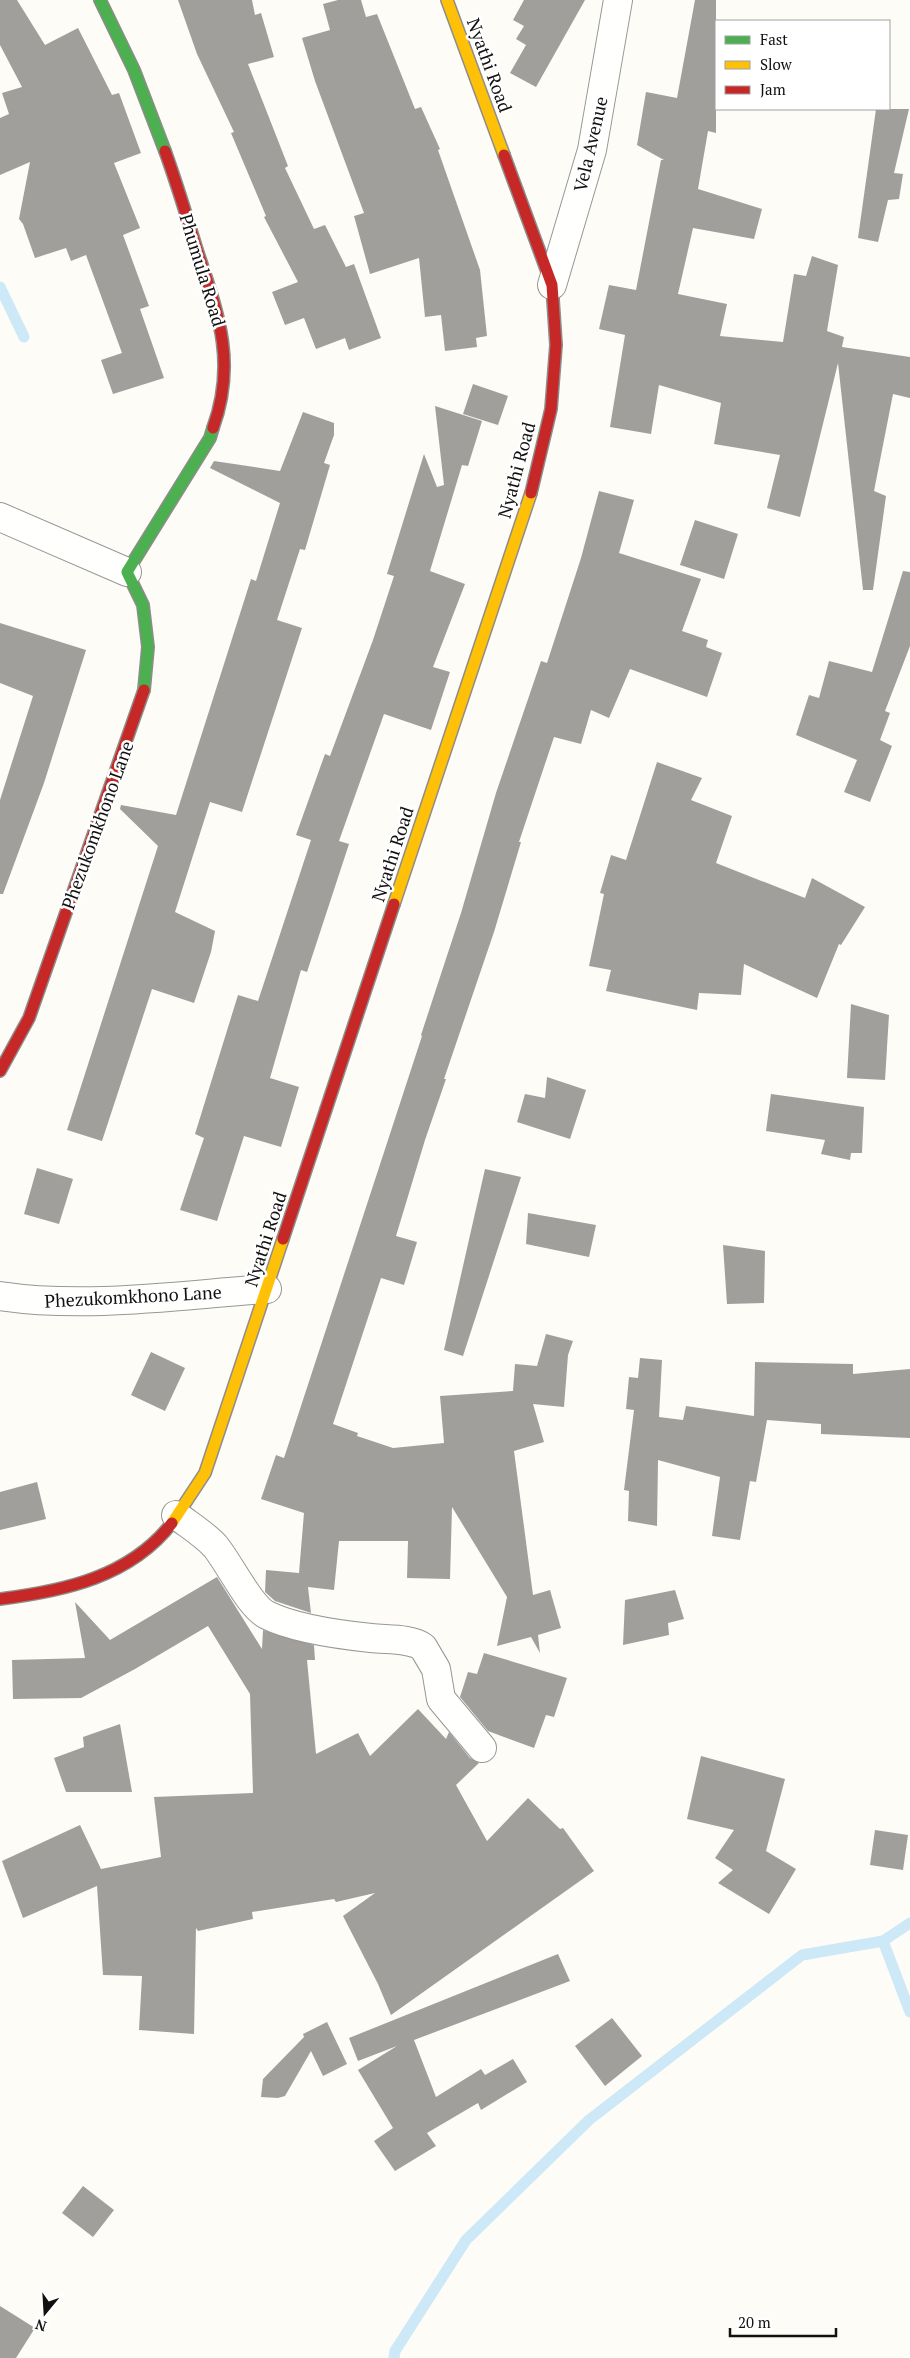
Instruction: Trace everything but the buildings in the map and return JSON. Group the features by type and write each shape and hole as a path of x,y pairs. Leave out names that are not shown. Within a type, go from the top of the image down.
{"street":[{"name":"Phumula Road","path":"100,0 134,70 174,176 221,324 225,374 220,410 210,438 127,572"},
{"name":"Nyathi Road","path":"0,1599 42,1594 112,1574 142,1554 163,1534 205,1472 535,480 551,408 556,345 552,286 448,0"},
{"name":"Vela Avenue","path":"552,286 592,150 618,0"},
{"path":"0,517 127,572"},
{"name":"Phezukomkhono Lane","path":"0,1071 29,1018 144,694 148,647 143,605 127,572"},
{"name":"Phezukomkhono Lane","path":"0,1296 32,1301 79,1302 267,1289"},
{"path":"176,1515 214,1546 230,1566 256,1607 265,1614 283,1623 368,1638 410,1642 423,1647 436,1668 441,1699 482,1748"}],"waterway":[{"path":"0,287 24,337"},
{"path":"394,2358 395,2351 466,2240 589,2120 802,1955 883,1941 910,1923"},
{"path":"883,1941 910,2012"}],"traffic: fast":[{"path":"100,0 134,70 165,151"},
{"path":"144,690 148,647 143,605 127,572 210,438 213,428"}],"traffic: slow":[{"path":"447,0 504,155"},
{"path":"394,904 531,493"},
{"path":"172,1523 205,1473 283,1239"}],"traffic: jam":[{"path":"165,151 212,295 222,338 224,381 213,428"},
{"path":"504,155 552,285 556,345 551,409 531,493"},
{"path":"0,1071 29,1018 144,690"},
{"path":"283,1239 394,904"},
{"path":"0,1599 71,1586 116,1569 136,1557 172,1523"}]}
